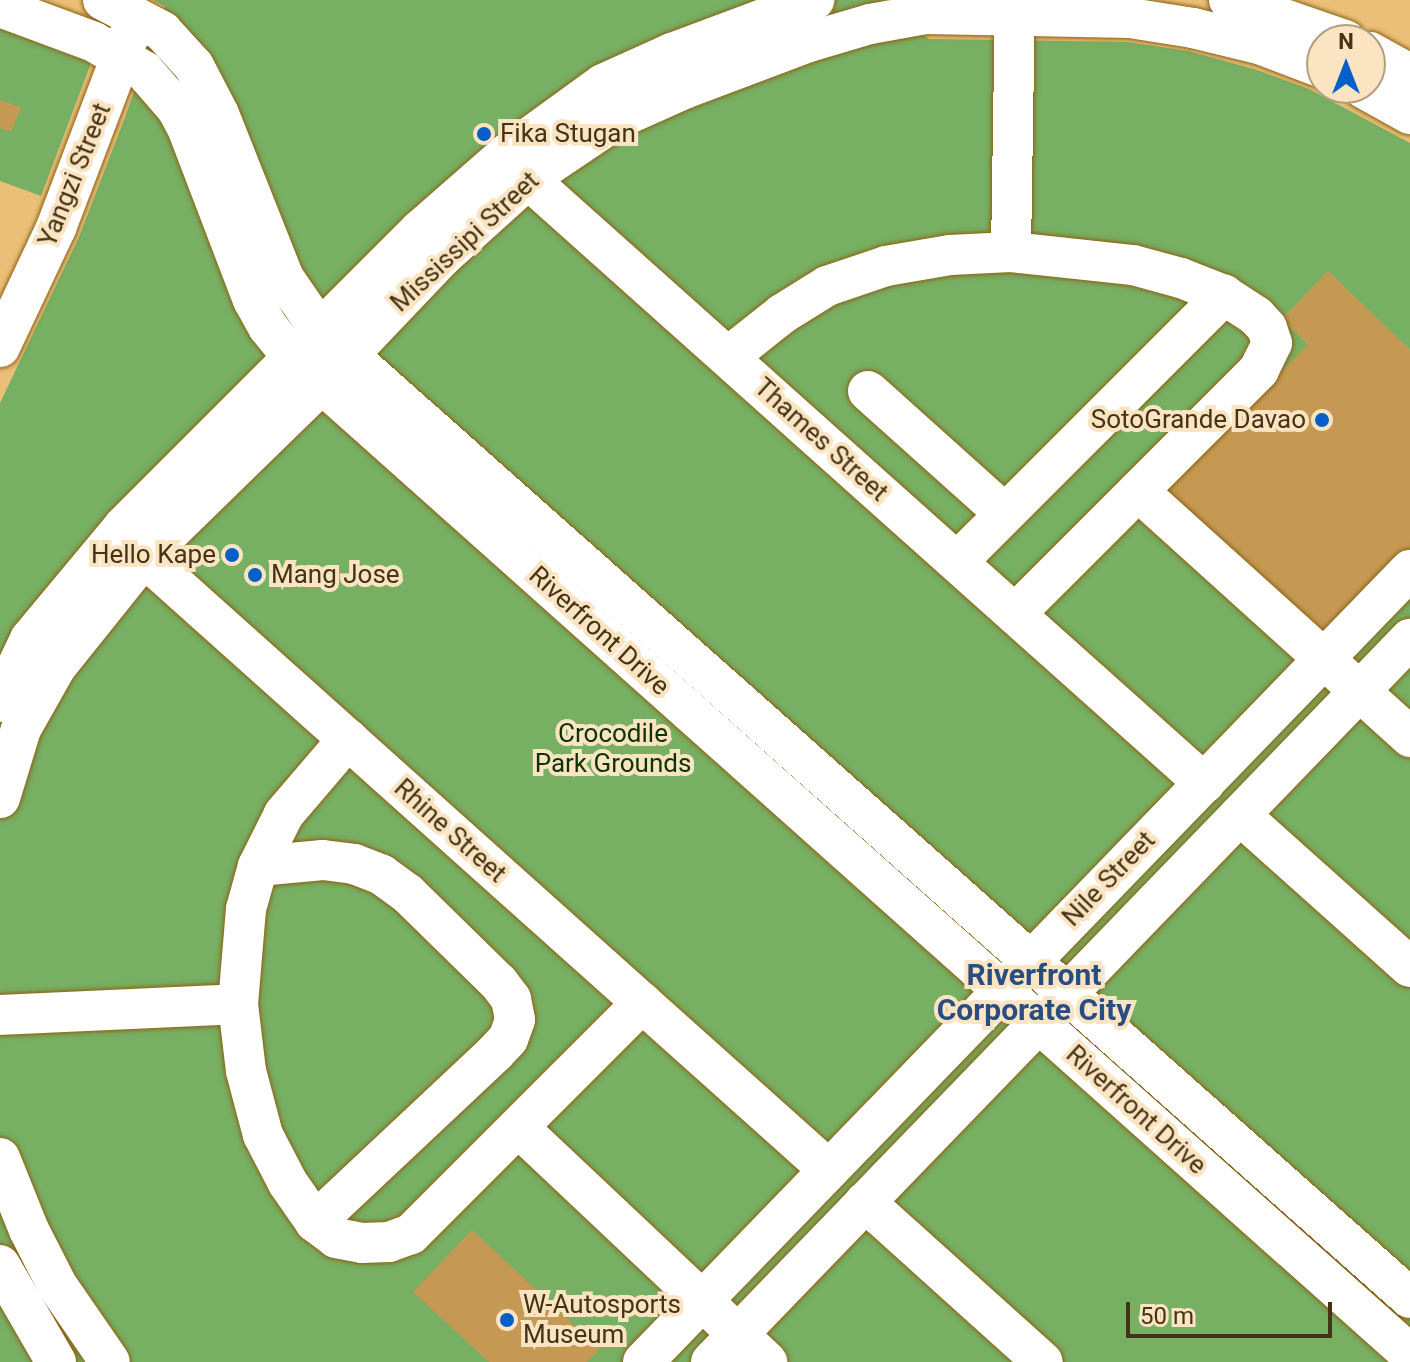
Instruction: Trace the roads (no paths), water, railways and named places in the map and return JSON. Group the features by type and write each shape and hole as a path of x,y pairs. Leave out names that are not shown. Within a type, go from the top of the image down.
{"street":[{"name":"Mississipi Street","path":"0,702 30,639 124,526 420,230 508,153 603,84 672,53 814,0"},
{"path":"1229,0 1306,27"},
{"name":"Riverfront Drive","path":"127,5 162,31 208,90 284,278 305,343"},
{"name":"Yangzi Street","path":"0,347 56,228 122,56 127,5"},
{"name":"Riverfront Drive","path":"0,7 122,56 144,71 177,109 253,300 268,327 305,343 1003,991 1410,1354"},
{"name":"Mississipi Street","path":"0,798 21,729 56,667 144,557 334,370 442,257 528,179 617,119 684,89 809,42 870,24 927,14 1015,7 1130,18 1193,28 1262,45 1306,62"},
{"path":"1011,252 1015,7"},
{"path":"1386,61 1410,74"},
{"path":"1386,101 1410,114"},
{"path":"528,179 728,357"},
{"name":"Thames Street","path":"1011,252 1133,265 1181,278 1224,295 1256,316 1267,328 1272,343 1268,357 1015,614 728,357 782,314 827,286 899,264 950,255 1011,252"},
{"path":"957,562 1224,295"},
{"name":"Riverfront Drive","path":"334,370 1031,962 1410,1298"},
{"path":"868,391 1004,513"},
{"path":"1138,491 1410,737"},
{"name":"Rhine Street","path":"144,557 829,1170"},
{"name":"Nile Street","path":"643,1362 1410,570"},
{"path":"1015,614 1204,783"},
{"name":"Nile Street","path":"724,1348 1410,639"},
{"path":"348,739 284,814 258,866 246,909 238,1004 246,1071 263,1135 288,1183 315,1222 336,1238 362,1243 389,1242 411,1234 642,1003"},
{"path":"1240,815 1410,967"},
{"path":"258,866 323,860 354,864 382,875 407,893 499,983 511,999 515,1020 508,1039 495,1053 315,1222"},
{"path":"0,1015 238,1004"},
{"path":"519,1128 702,1301 724,1348 767,1362"},
{"path":"0,1158 29,1230 57,1285 110,1362"},
{"path":"865,1202 1043,1362"},
{"path":"0,1265 56,1362"}],"place":[{"name":"Fika Stugan","path":"484,134"},
{"name":"SotoGrande Davao","path":"1322,420"},
{"name":"Hello Kape","path":"232,555"},
{"name":"Mang Jose","path":"255,575"},
{"name":"W-Autosports Museum","path":"507,1320"}],"district":[{"name":"Riverfront Corporate City","path":"1034,992"}],"park label":[{"name":"Crocodile Park Grounds","path":"613,749"}]}
